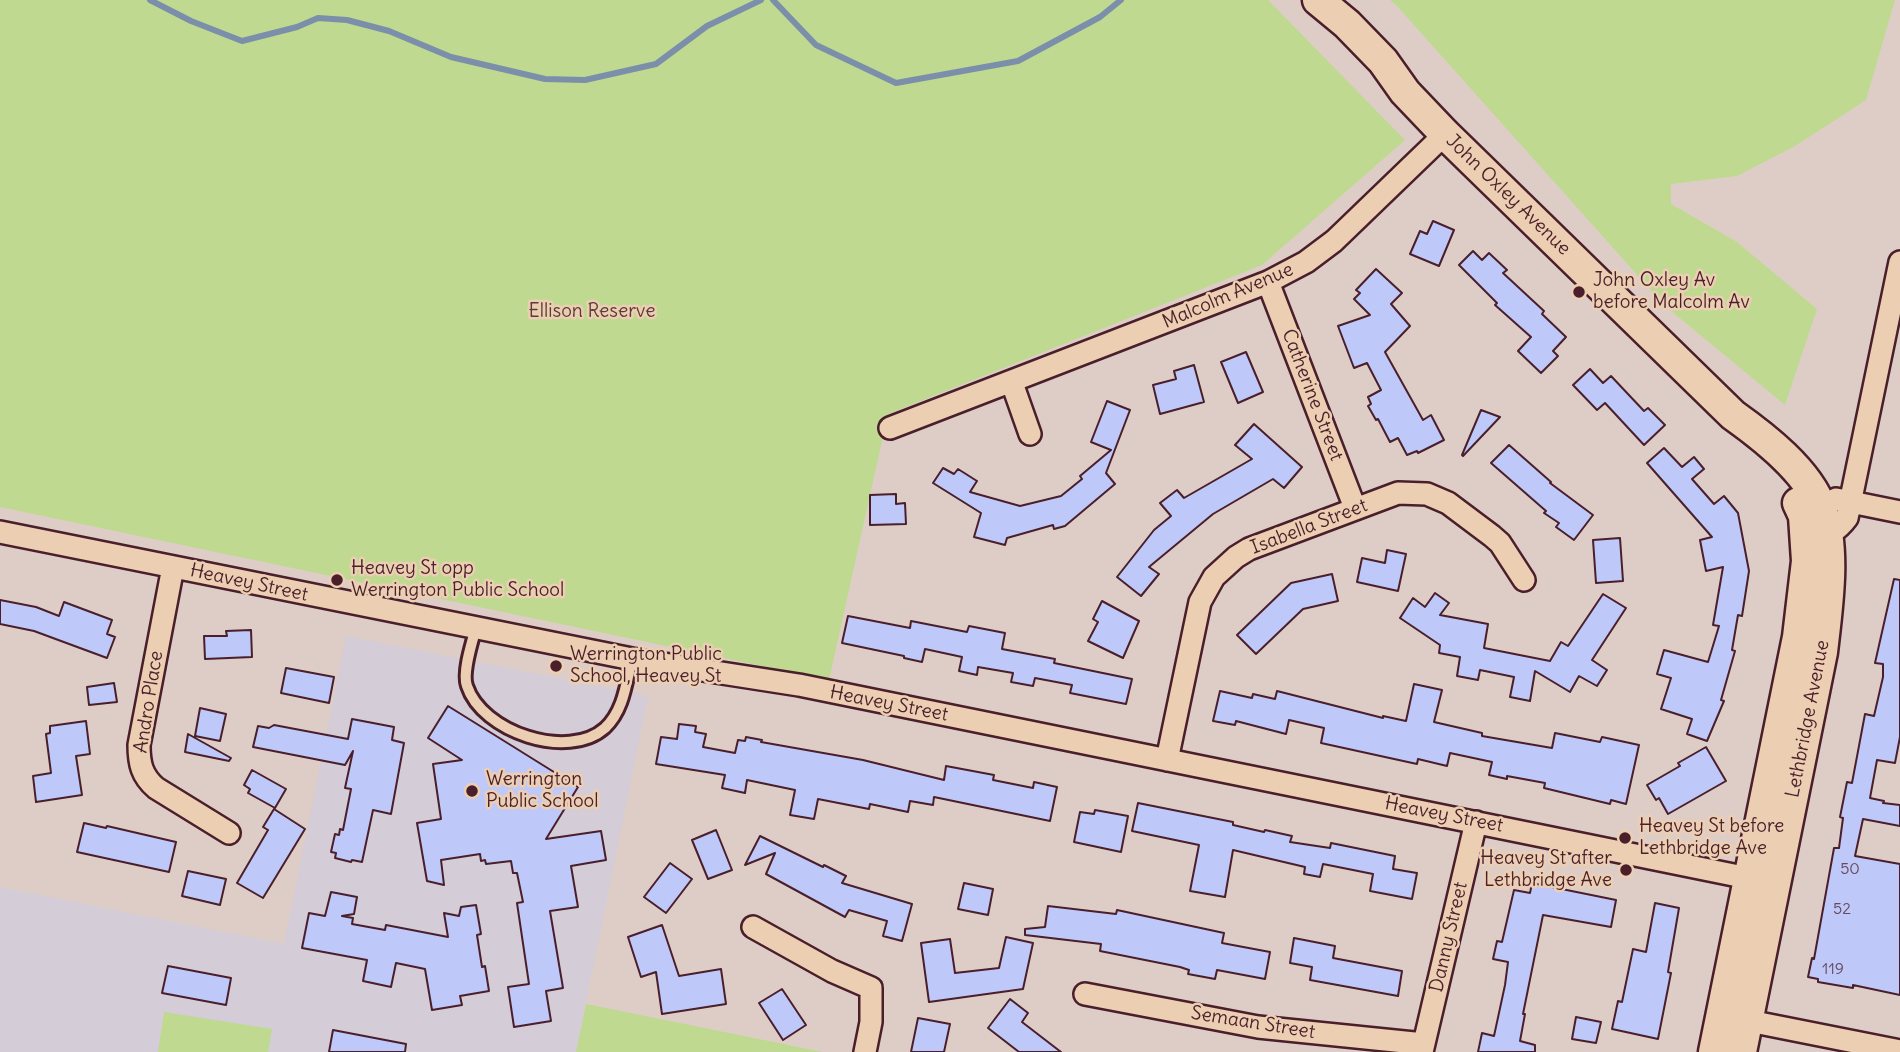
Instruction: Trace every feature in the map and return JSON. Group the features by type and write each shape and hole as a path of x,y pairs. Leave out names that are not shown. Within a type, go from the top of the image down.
{"street":[{"name":"John Oxley Avenue","path":"1318,0 1347,24 1383,61 1405,92 1445,134 1733,415 1763,436 1788,461 1809,486 1814,524"},
{"name":"Malcolm Avenue","path":"890,428 1268,282 1306,262 1334,241 1445,134"},
{"path":"1814,524 1840,528 1847,518 1900,262"},
{"name":"Catherine Street","path":"1268,282 1355,508"},
{"path":"1012,383 1030,434"},
{"name":"Isabella Street","path":"1167,760 1196,617 1206,590 1214,577 1249,549 1398,493 1427,494 1439,498 1492,536 1524,580"},
{"path":"1814,524 1836,499 1900,512"},
{"name":"Lethbridge Avenue","path":"1714,1052 1734,1018 1762,881 1822,652 1828,595 1814,524"},
{"name":"Heavey Street","path":"0,532 632,659 799,685 1762,881"},
{"name":"Andro Place","path":"173,567 139,745 140,766 146,780 156,788 229,833"},
{"name":"Danny Street","path":"1423,1048 1476,822"},
{"path":"753,927 832,971 871,988 871,1022 865,1052"},
{"name":"Semaan Street","path":"1085,994 1258,1027 1423,1048"},
{"path":"1734,1018 1900,1051"},
{"name":"Lethbridge Avenue","path":"1734,1018 1741,1052"}],"lane":[{"path":"476,628 466,685 476,702 507,728 545,741 582,741 605,728 619,710 632,659"}],"shaded area":[{"name":"Werrington Public School","path":"346,636 648,696 576,1052 0,1052 0,887 284,944"}],"green space":[{"name":"Ellison Reserve","path":"0,0 1268,0 1405,140 1262,265 888,414 829,680 0,507"},
{"path":"1390,0 1895,0 1866,100 1795,146 1737,176 1671,184 1671,204 1737,242 1817,309 1785,405 1665,306"},
{"path":"586,1004 823,1052 576,1052"},
{"path":"164,1012 272,1029 268,1052 158,1052"}],"building":[{"path":"1433,221 1454,230 1439,266 1410,254 1420,231 1427,234"},
{"path":"1473,251 1482,260 1489,253 1507,270 1503,273 1544,311 1542,314 1566,337 1553,351 1558,356 1541,373 1518,351 1531,337 1495,305 1497,303 1459,265"},
{"path":"1376,269 1402,293 1391,304 1410,326 1385,352 1423,420 1431,415 1444,440 1418,453 1417,451 1407,455 1398,438 1390,442 1378,419 1376,420 1368,406 1371,404 1368,397 1381,390 1367,363 1354,368 1338,326 1370,315 1354,299 1360,293 1356,290"},
{"path":"1246,352 1263,392 1238,403 1221,362"},
{"path":"1194,365 1204,402 1160,414 1153,385 1176,379 1174,371"},
{"path":"1590,369 1603,383 1611,376 1644,411 1648,408 1665,425 1644,445 1605,403 1597,410 1573,385"},
{"path":"1107,401 1130,410 1106,473 1115,484 1065,526 1054,529 1053,525 1007,538 1005,545 974,537 981,513 933,483 943,468 954,474 958,469 977,481 970,492 1020,506 1061,496 1111,450 1091,442"},
{"path":"1481,410 1500,417 1463,456 1462,455"},
{"path":"1254,424 1302,467 1284,488 1273,479 1213,514 1149,567 1159,574 1141,596 1117,577 1154,530 1171,516 1160,503 1177,490 1184,498 1252,459 1235,445"},
{"path":"1509,445 1550,483 1593,515 1574,540 1556,527 1559,523 1544,513 1546,511 1491,463"},
{"path":"1664,448 1682,467 1694,457 1704,469 1692,479 1714,504 1724,496 1738,513 1749,571 1742,616 1738,615 1732,650 1735,651 1721,700 1724,701 1707,741 1687,734 1692,719 1661,709 1671,678 1657,674 1664,650 1708,662 1719,626 1713,625 1723,567 1706,571 1700,540 1712,537 1647,463"},
{"path":"896,494 896,504 905,503 906,524 870,525 870,495"},
{"path":"1620,538 1623,581 1596,583 1593,540"},
{"path":"1387,550 1406,554 1398,591 1357,582 1362,558 1385,563"},
{"path":"1332,574 1338,601 1303,609 1256,654 1237,635 1291,583"},
{"path":"1894,579 1900,580 1900,737 1895,763 1877,760 1870,798 1900,805 1900,826 1863,819 1855,856 1900,864 1900,995 1853,985 1853,988 1818,982 1818,979 1808,977 1812,958 1814,959 1834,848 1839,848 1843,818 1840,817 1847,782 1852,783 1865,714 1874,716 1883,677 1883,664 1875,663"},
{"path":"1435,593 1449,603 1440,615 1488,624 1484,648 1550,661 1561,642 1568,646 1603,594 1626,608 1592,660 1607,670 1597,686 1579,676 1570,692 1535,671 1530,701 1510,697 1514,677 1480,670 1478,680 1457,676 1460,657 1439,653 1440,645 1400,618 1413,598 1425,607"},
{"path":"0,600 36,607 59,616 64,602 112,620 107,634 115,637 107,658 34,631 0,624"},
{"path":"1102,601 1139,621 1123,658 1088,641 1098,622 1093,619"},
{"path":"848,616 910,628 911,621 967,632 969,626 1005,633 1002,649 1055,659 1054,663 1132,679 1126,704 1070,693 1072,685 1035,678 1033,686 1011,682 1013,673 978,667 977,675 959,671 962,657 925,649 922,662 842,643"},
{"path":"251,630 252,657 205,659 204,636 227,636 226,631"},
{"path":"286,668 334,677 329,703 281,693"},
{"path":"114,683 117,702 89,705 87,687"},
{"path":"1414,684 1442,690 1434,722 1482,733 1482,736 1552,748 1555,733 1600,742 1602,737 1639,745 1626,804 1611,800 1610,804 1544,788 1545,783 1489,775 1492,762 1450,753 1447,766 1418,759 1417,764 1321,743 1324,728 1289,720 1286,734 1236,721 1235,725 1213,721 1220,691 1252,698 1253,694 1275,699 1277,691 1383,718 1406,721"},
{"path":"448,706 578,787 546,839 601,831 606,860 571,866 578,907 550,911 563,988 546,991 551,1021 514,1027 508,987 529,984 517,903 523,902 517,873 513,873 511,861 486,864 485,860 481,861 480,854 441,860 444,885 427,881 417,823 441,819 433,764 462,760 428,738"},
{"path":"200,708 226,714 220,741 195,736"},
{"path":"352,719 394,727 392,740 404,743 391,814 373,810 362,862 335,858 336,853 331,852 335,834 339,835 340,829 343,830 351,789 345,788 353,751 345,765 253,747 258,726 269,728 274,725 348,739"},
{"path":"86,721 90,754 76,756 82,795 36,802 33,776 51,773 46,734 50,733 50,726"},
{"path":"679,724 696,726 695,732 706,734 703,747 735,753 738,740 745,741 746,737 863,760 944,780 946,766 994,775 993,780 1033,788 1034,782 1057,787 1050,821 934,797 933,805 910,801 908,812 870,804 869,809 818,799 814,819 790,815 795,790 747,780 745,793 722,788 725,775 656,764 661,737 677,739"},
{"path":"188,734 231,758 229,761 185,752"},
{"path":"1706,747 1726,781 1668,814 1647,785"},
{"path":"252,770 286,789 275,808 248,793 250,789 244,785"},
{"path":"1138,803 1292,836 1290,842 1330,848 1331,843 1395,856 1393,869 1417,873 1412,899 1370,891 1373,874 1323,864 1320,877 1304,874 1305,867 1233,850 1225,897 1190,891 1199,845 1132,831"},
{"path":"274,809 305,829 263,898 237,883 268,830 263,827"},
{"path":"1095,810 1128,816 1121,852 1074,842 1080,812 1094,814"},
{"path":"84,823 176,842 169,872 77,852"},
{"path":"716,830 732,870 708,879 692,840"},
{"path":"760,836 846,876 842,883 912,904 902,941 883,936 887,921 849,910 845,917 766,874 775,853 745,865"},
{"path":"670,863 692,879 666,913 644,897"},
{"path":"188,871 226,879 220,905 182,896"},
{"path":"964,883 993,889 988,915 958,909"},
{"path":"1532,883 1616,900 1611,927 1543,915 1520,1041 1535,1045 1535,1052 1478,1052 1482,1033 1494,1036 1505,985 1508,962 1493,959 1497,941 1502,942 1514,890 1530,893"},
{"path":"331,892 357,897 354,914 342,916 353,918 352,924 385,930 386,925 448,937 444,913 459,916 461,907 476,905 481,934 477,935 489,991 460,996 462,1005 432,1010 425,969 396,963 391,987 363,981 367,960 302,948 309,913 325,916"},
{"path":"1655,903 1679,908 1668,972 1671,973 1658,1039 1612,1029 1618,1001 1622,1002 1633,949 1646,952"},
{"path":"1048,906 1116,914 1117,910 1224,933 1222,943 1270,952 1265,979 1217,970 1215,979 1188,974 1189,970 1180,967 1100,951 1101,944 1025,935 1025,929 1045,927"},
{"path":"662,925 679,976 721,969 726,1004 662,1014 656,972 641,977 628,937"},
{"path":"1006,937 1033,943 1023,989 929,1002 921,943 950,939 955,973 999,968"},
{"path":"1294,938 1335,946 1333,958 1402,971 1398,996 1310,980 1312,967 1290,963"},
{"path":"168,966 231,978 226,1005 162,993"},
{"path":"782,989 806,1025 783,1040 759,1003"},
{"path":"1010,999 1028,1013 1022,1022 1061,1052 1019,1052 988,1028"},
{"path":"1576,1017 1601,1022 1596,1043 1572,1039"},
{"path":"918,1018 950,1024 944,1052 911,1052"},
{"path":"333,1030 406,1044 405,1052 329,1052"}],"waterway":[{"path":"150,0 191,21 242,41 297,27 318,18 347,20 389,31 451,57 545,79 585,80 656,64 707,26 761,0"},
{"path":"773,0 816,45 896,83 1018,61 1100,17 1121,0"}],"place":[{"name":"John Oxley Av before Malcolm Av","path":"1579,292"},
{"name":"Heavey St opp Werrington Public School","path":"337,580"},
{"name":"Werrington Public School, Heavey St","path":"556,666"},
{"name":"Werrington Public School","path":"472,791"},
{"name":"Heavey St before Lethbridge Ave","path":"1625,838"},
{"name":"Heavey St after Lethbridge Ave","path":"1626,870"}]}
